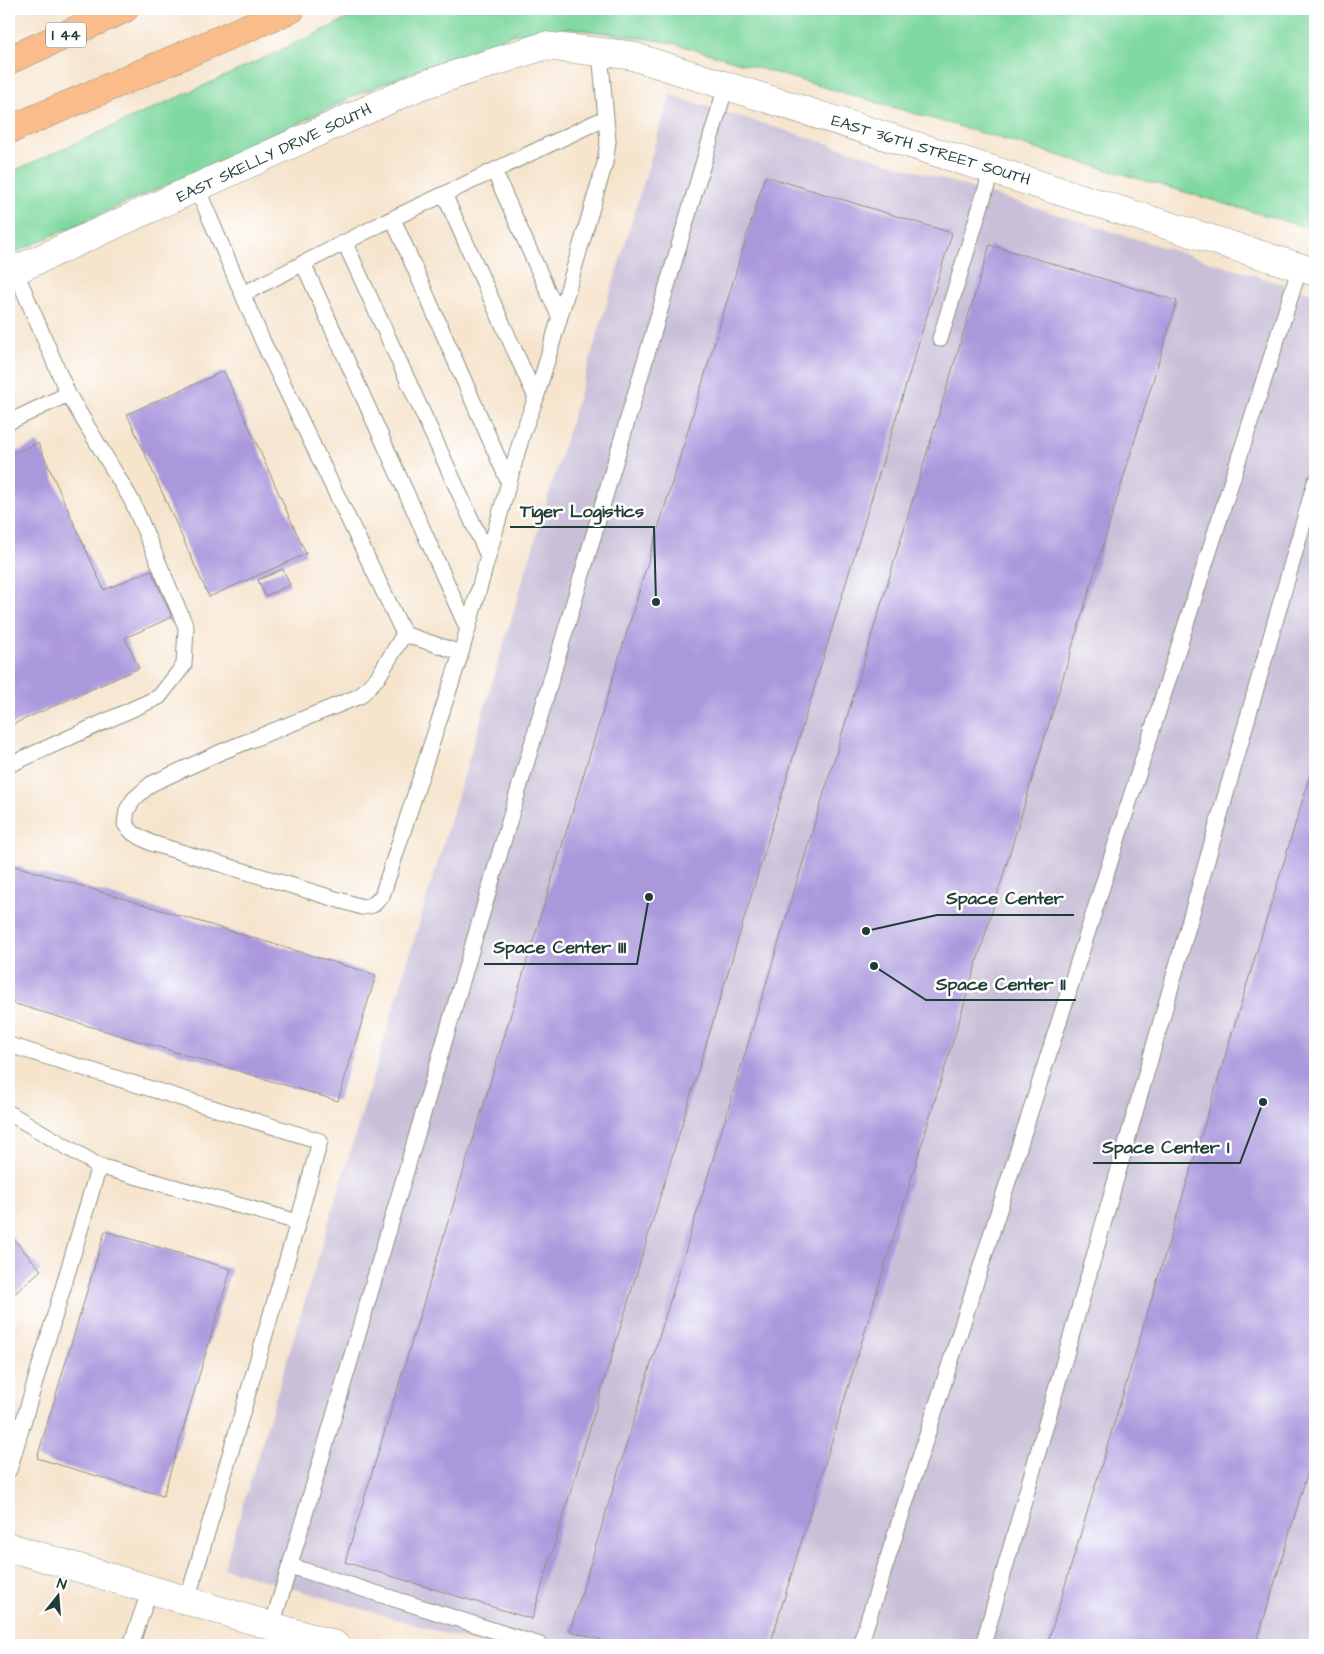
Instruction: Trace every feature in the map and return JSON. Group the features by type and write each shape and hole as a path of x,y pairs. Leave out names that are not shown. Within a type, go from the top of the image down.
{"highway":[{"name":"I 44","path":"9,60 124,9"},
{"path":"9,130 291,9"}],"street":[{"name":"EAST 36TH STREET SOUTH","path":"544,46 629,55 1308,270"},
{"name":"EAST SKELLY DRIVE SOUTH","path":"12,272 417,87 544,46"},
{"path":"9,1547 335,1645"}],"lane":[{"path":"404,634 378,677 360,696 221,752 151,784 134,799 127,810 125,824 133,832 151,843 362,907 374,905 382,896 468,630 523,432 536,398 605,163 608,141 600,52"},
{"path":"272,1626 726,86"},
{"path":"243,294 444,194 605,118"},
{"path":"940,339 992,169"},
{"path":"494,171 559,316"},
{"path":"196,188 264,342 404,634 461,653"},
{"path":"444,194 536,398"},
{"path":"393,219 509,483"},
{"path":"345,243 488,556"},
{"path":"303,263 468,630"},
{"path":"860,1645 1308,270"},
{"path":"9,765 159,698 184,664 186,627 132,501 68,394 12,272"},
{"path":"9,422 68,394"},
{"path":"982,1645 1315,482"},
{"path":"9,1044 320,1141 187,1600"},
{"path":"9,1113 99,1166 298,1222"},
{"path":"9,1470 99,1166"},
{"path":"290,1566 540,1645"},
{"path":"131,1645 150,1589"}],"shaded area":[{"path":"670,95 1315,294 1315,1645 483,1645 224,1568"}],"green space":[{"path":"368,9 1315,9 1315,230 669,42 568,28 515,34 356,95 251,147 9,255 9,173 232,73"}],"building":[{"path":"765,176 952,233 532,1619 345,1562"},
{"path":"990,245 1177,301 770,1645 619,1645 570,1631"},
{"path":"224,371 306,554 209,597 127,414"},
{"path":"38,443 104,590 151,570 172,617 125,638 139,668 9,726 9,455"},
{"path":"283,569 290,585 265,596 258,580"},
{"path":"1315,759 1315,1448 1256,1645 1047,1645"},
{"path":"9,864 376,975 338,1101 9,1002"},
{"path":"105,1231 231,1269 163,1496 37,1458"},
{"path":"9,1234 41,1270 9,1299"}],"place":[{"name":"Tiger Logistics","path":"656,602"},
{"name":"Space Center III","path":"649,897"},
{"name":"Space Center","path":"866,931"},
{"name":"Space Center II","path":"874,966"},
{"name":"Space Center I","path":"1263,1102"}]}
